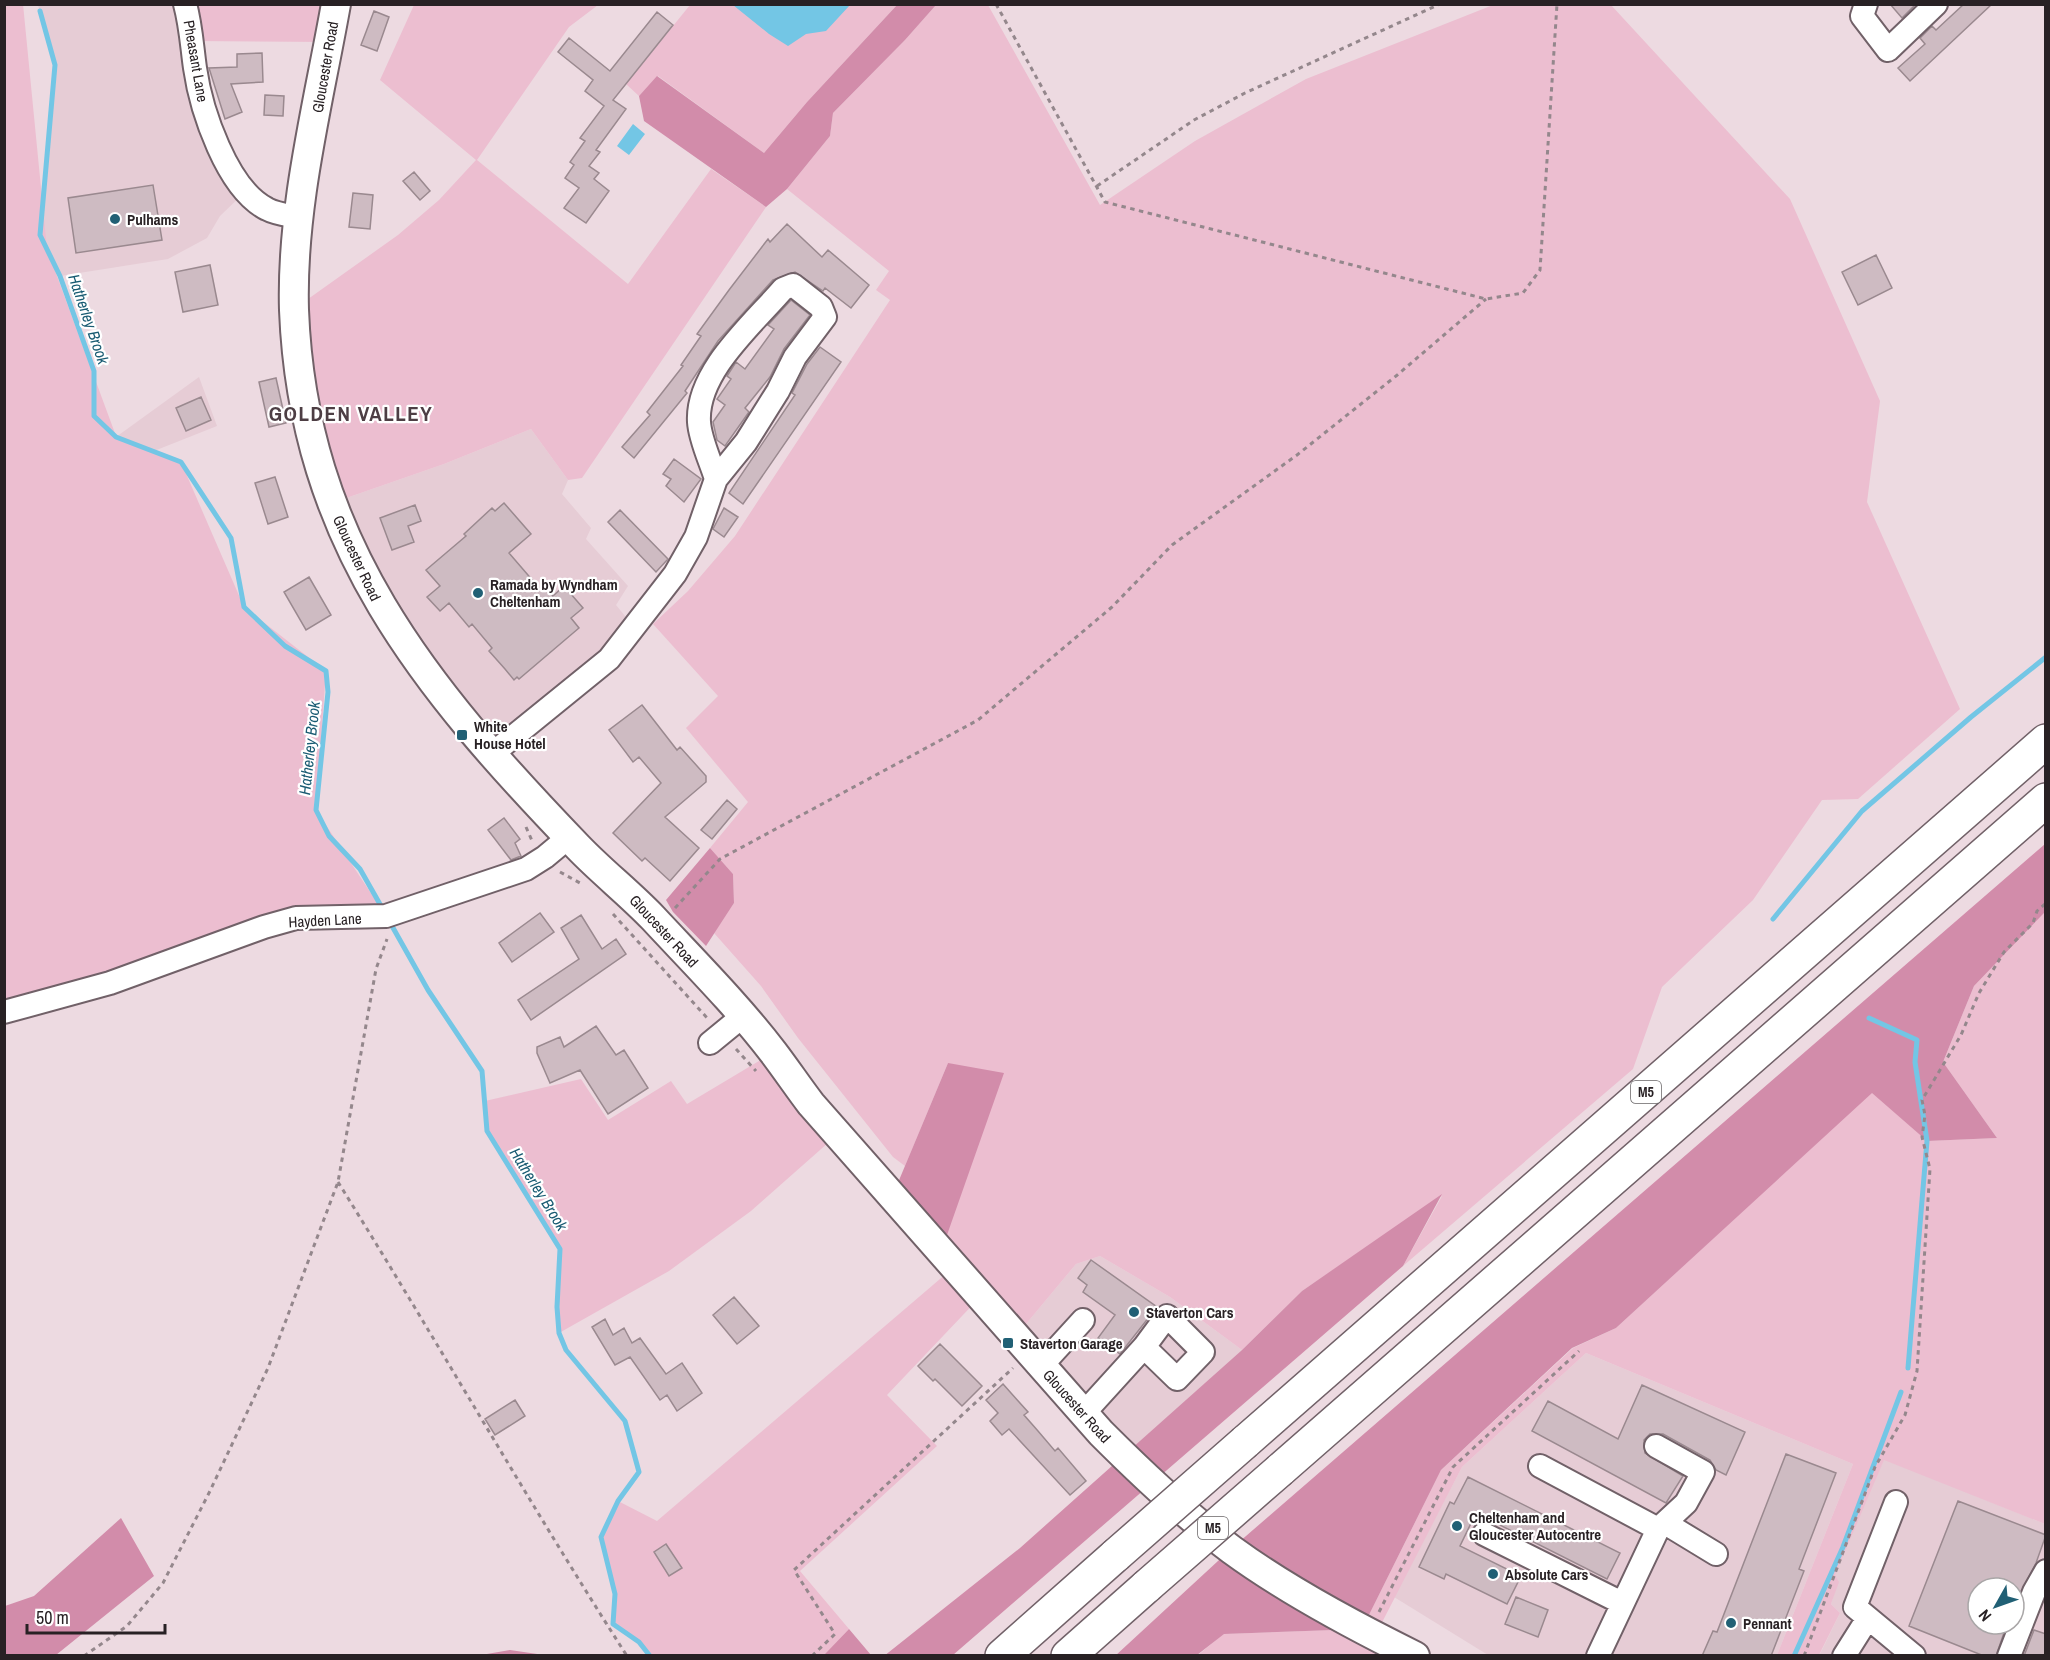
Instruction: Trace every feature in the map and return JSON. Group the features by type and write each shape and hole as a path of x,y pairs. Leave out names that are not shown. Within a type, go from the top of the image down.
{"highway":[{"name":"M5","path":"1002,1656 2046,741"},
{"name":"M5","path":"1068,1656 2046,800"}],"main road":[{"name":"Gloucester Road","path":"336,4 298,217 294,278 297,353 312,440 332,503 359,567 390,622 423,670 492,754 569,837 659,925 742,1016 774,1052 811,1104 1035,1359 1144,1475 1231,1550 1322,1607 1415,1656"}],"street":[{"name":"Pheasant Lane","path":"186,4 201,97 226,161 246,191 265,209 298,217"},
{"path":"1866,4 1862,16 1888,50 1936,4"},
{"path":"492,754 609,659 675,574 696,537 717,479 746,442 778,391 795,357 825,317 821,307 793,285 783,289 714,368 702,399 699,423 717,479"},
{"name":"Hayden Lane","path":"4,1012 110,983 264,927 296,918 386,916 526,868 546,857 569,837"},
{"path":"710,1043 742,1016"},
{"path":"1035,1359 1083,1320"},
{"path":"1084,1413 1144,1347"},
{"path":"1598,1656 1661,1526 1686,1503 1703,1472 1656,1446"},
{"path":"1540,1466 1716,1554"},
{"path":"1844,1656 1862,1612 1896,1502"},
{"path":"1485,1533 1622,1603"},
{"path":"2009,1656 2034,1592 2046,1571"},
{"path":"1862,1612 1914,1656"}],"path":[{"path":"996,4 1105,202 1486,298 1523,292 1540,270 1557,4"},
{"path":"1097,186 1194,120 1245,93 1440,4"},
{"path":"659,925 720,859 978,720 1112,607 1172,545 1297,455 1396,376 1486,298"},
{"path":"1804,1656 1875,1467 1905,1415 1917,1371 1930,1169 1922,1137 1925,1115 1922,1100 1961,1035 1979,993 2004,952 2033,923 2038,908 2046,903"},
{"path":"84,1656 127,1626 163,1583 210,1491 268,1368 338,1182 376,969 387,939"},
{"path":"338,1182 460,1381 519,1485 627,1656"},
{"path":"1368,1632 1453,1467 1579,1351"},
{"path":"812,1656 835,1634 794,1570 1035,1359"}],"shaded area":[{"path":"23,4 47,249 116,436 181,462 244,607 326,671 316,810 386,916 296,918 5,1011 4,5"},
{"path":"38,5 185,5 195,69 246,191 220,216 207,238 168,259 60,276 40,235 55,65"},
{"path":"185,5 336,5 329,42 192,41"},
{"path":"414,5 598,5 569,27 477,160 628,284 711,169 766,207 582,478 568,480 531,429 444,464 332,503 294,309 398,235 439,200 476,160 380,80"},
{"path":"690,5 897,5 807,102 764,153 658,76 639,96 626,84"},
{"path":"897,5 936,5 833,113 830,136 787,189 766,207 644,121 639,96 657,76 764,153 807,102"},
{"path":"936,5 988,5 1100,205 1195,141 1306,79 1493,5 1611,5 1790,199 1880,401 1867,502 1960,709 1858,799 1822,800 1753,900 1662,987 1633,1069 1403,1266 1442,1196 1302,1291 1242,1350 1170,1297 1100,1256 1076,1264 1016,1336 981,1296 887,1395 937,1446 800,1571 849,1629 824,1655 650,1655 639,1642 613,1624 615,1594 601,1537 618,1501 657,1521 954,1267 941,1252 948,1063 905,1166 893,1157 798,1038 761,986 714,933 734,903 733,874 710,848 748,802 686,728 718,696 653,624 688,591 735,536 890,300 876,290 889,271 787,189 830,136 833,113"},
{"path":"199,377 217,426 154,451 116,437"},
{"path":"531,429 568,480 562,494 591,528 586,539 628,586 616,605 634,627 492,754 332,503 444,464"},
{"path":"2045,844 2045,912 1974,986 1943,1062 1997,1138 1927,1141 1872,1093 1616,1328 1572,1348 1441,1470 1362,1629 1224,1634 1197,1655 1115,1656 1231,1549"},
{"path":"710,848 733,874 734,903 706,946 673,912 666,900"},
{"path":"2045,912 2045,1524 1884,1460 1835,1575 1839,1582 1831,1604 1840,1613 1819,1655 1777,1655 1853,1464 1586,1353 1462,1467 1375,1636 1415,1655 1197,1656 1223,1634 1362,1629 1441,1470 1573,1348 1616,1328 1872,1092 1927,1141 1997,1138 1943,1062 1974,986"},
{"path":"774,1052 837,1135 751,1211 669,1271 559,1333 557,1307 560,1249 487,1131 485,1101 581,1079 608,1120 671,1081 687,1104"},
{"path":"948,1063 1004,1073 941,1252 892,1197"},
{"path":"1442,1194 1403,1266 953,1655 884,1656 1020,1548 1242,1350 1302,1291"},
{"path":"1100,1256 1170,1297 1242,1350 1124,1456 1016,1336 1076,1264"},
{"path":"1586,1353 1853,1464 1777,1655 1488,1655 1394,1597 1462,1467"},
{"path":"1884,1459 2045,1524 2045,1655 1819,1656 1840,1613 1831,1604 1838,1582 1834,1575"},
{"path":"121,1518 154,1576 56,1655 5,1655 5,1606 34,1596"},
{"path":"849,1629 871,1655 824,1655"},
{"path":"510,1650 544,1655 481,1655"}],"water":[{"path":"733,5 850,5 826,31 806,34 788,46"},
{"path":"633,124 645,134 629,155 617,146"}],"building":[{"path":"1890,4 1913,4 1914,6 1902,18"},
{"path":"1964,4 1992,4 1910,81 1898,68 1925,44 1920,38 1932,26 1936,30"},
{"path":"374,11 389,17 377,51 361,45"},
{"path":"657,12 673,25 613,100 626,109 596,150 600,152 589,166 599,173 594,179 609,191 586,223 564,208 579,188 565,178 574,165 570,162 585,141 580,138 604,106 585,91 593,80 558,52 569,38 610,71"},
{"path":"262,53 263,82 231,84 242,112 225,119 209,68 237,67 237,54"},
{"path":"265,95 284,96 283,116 264,115"},
{"path":"414,172 430,191 420,200 403,181"},
{"name":"Pulhams","path":"153,185 162,240 76,253 68,198"},
{"path":"353,193 373,195 370,229 349,227"},
{"path":"787,224 822,257 828,250 869,285 851,308 825,288 823,291 795,272 773,280 718,341 685,391 687,393 634,458 622,447 650,415 647,412 683,366 681,365 701,336 697,334 729,290 768,239 770,242"},
{"path":"1876,255 1892,288 1858,305 1842,272"},
{"path":"210,265 218,305 183,312 175,272"},
{"path":"791,300 810,315 784,349 770,377 745,408 749,412 725,446 717,440 713,422 725,405 717,399 731,379 727,376 736,362 745,369 774,329 768,325"},
{"path":"820,347 841,362 743,504 729,493 795,395 792,393 807,364"},
{"path":"276,378 286,423 269,427 259,382"},
{"path":"201,397 211,420 186,431 176,408"},
{"path":"674,459 701,479 684,502 666,486 671,479 663,474"},
{"path":"275,477 288,517 268,524 255,483"},
{"name":"Ramada by Wyndham Cheltenham","path":"504,503 531,534 509,553 540,589 544,586 553,596 564,586 583,608 571,618 579,628 519,679 517,677 514,680 489,651 492,648 472,624 469,627 449,603 440,611 427,597 440,586 426,570 466,536 464,534 492,508 495,511"},
{"path":"415,505 421,521 408,526 414,542 392,550 380,518"},
{"path":"724,508 738,517 724,537 713,529"},
{"path":"620,510 668,559 656,572 608,522"},
{"path":"309,577 331,615 306,630 284,592"},
{"path":"642,705 677,750 680,747 706,776 706,782 665,817 699,848 670,881 645,858 642,861 613,833 661,783 639,757 633,762 609,730"},
{"path":"727,800 737,809 712,839 701,830"},
{"path":"504,818 520,839 515,843 521,856 511,860 488,830"},
{"path":"540,913 554,932 512,962 499,943"},
{"path":"581,915 602,949 616,939 626,954 531,1020 518,1000 579,959 561,928"},
{"path":"596,1026 616,1055 624,1050 648,1088 608,1114 580,1070 550,1083 537,1053 537,1047 560,1037 564,1047"},
{"name":"Staverton Cars","path":"1091,1260 1157,1307 1120,1354 1098,1338 1115,1315 1083,1292 1087,1285 1078,1278"},
{"path":"734,1297 759,1326 737,1344 713,1315"},
{"path":"605,1319 613,1335 624,1328 632,1343 640,1338 666,1374 682,1363 702,1393 677,1411 667,1395 660,1400 630,1357 615,1365 592,1327"},
{"path":"940,1344 982,1386 962,1406 935,1379 933,1381 918,1366"},
{"path":"1003,1384 1028,1412 1024,1415 1055,1451 1058,1448 1086,1481 1070,1495 1009,1429 1002,1435 990,1421 998,1413 986,1400"},
{"path":"1642,1385 1745,1432 1726,1475 1716,1470 1710,1460 1663,1434 1650,1434 1644,1440 1645,1453 1683,1476 1666,1503 1532,1431 1548,1401 1618,1439"},
{"path":"515,1400 525,1416 495,1435 485,1419"},
{"path":"1786,1454 1836,1473 1799,1569 1804,1571 1771,1656 1702,1656 1713,1631 1717,1632"},
{"path":"1468,1477 1620,1553 1607,1579 1476,1513 1460,1546 1521,1576 1507,1604 1446,1574 1444,1579 1419,1567 1450,1502 1454,1504"},
{"path":"1958,1501 2046,1535 2026,1583 2026,1576 1966,1576 1966,1636 2003,1636 1996,1656 1984,1656 1909,1626"},
{"path":"666,1544 682,1568 669,1576 654,1552"},
{"path":"1516,1597 1548,1610 1538,1637 1505,1624"},
{"path":"2034,1630 2046,1634 2046,1656 2024,1656"}],"waterway":[{"name":"Hatherley Brook","path":"40,11 55,65 40,235 60,276 94,371 94,416 116,437 181,462 231,538 244,607 285,646 326,671 328,692 316,810 329,836 360,869 381,906"},
{"path":"1773,919 1862,811 1971,717 2046,657"},
{"name":"Hatherley Brook","path":"392,926 428,990 482,1071 487,1131 560,1249 557,1307 559,1333 566,1350 625,1421 639,1472 618,1501 601,1537 615,1594 613,1624 639,1642 650,1656"},
{"path":"1869,1018 1917,1040 1915,1062 1927,1141 1908,1368"},
{"path":"1794,1656 1843,1547 1901,1392"}],"place":[{"name":"Pulhams","path":"115,219"},
{"name":"Ramada by Wyndham Cheltenham","path":"478,593"},
{"name":"White House Hotel","path":"462,735"},
{"name":"Staverton Cars","path":"1134,1312"},
{"name":"Staverton Garage","path":"1008,1343"},
{"name":"Cheltenham and Gloucester Autocentre","path":"1457,1526"},
{"name":"Absolute Cars","path":"1493,1574"},
{"name":"Pennant","path":"1731,1623"}],"district":[{"name":"GOLDEN VALLEY","path":"351,413"}]}
